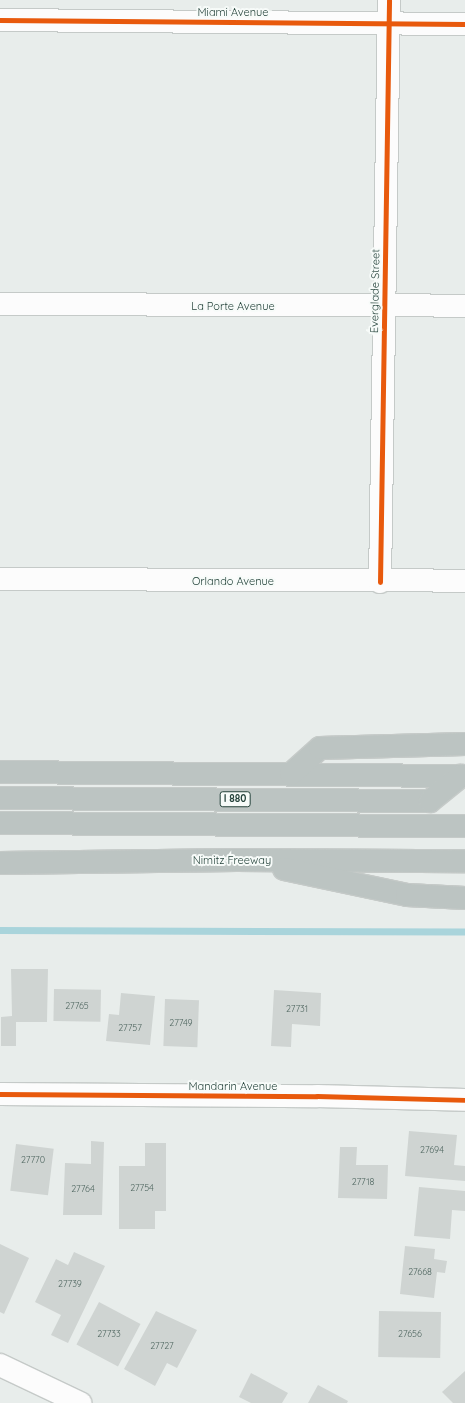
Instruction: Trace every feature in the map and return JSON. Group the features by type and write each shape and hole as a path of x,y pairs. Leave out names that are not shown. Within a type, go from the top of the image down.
{"highway":[{"path":"291,774 320,748 465,744"},
{"name":"I 880","path":"0,772 463,776"},
{"name":"I 880","path":"0,798 430,801 463,776"},
{"path":"0,823 465,826"},
{"path":"236,860 407,895 465,898"},
{"name":"Nimitz Freeway","path":"0,863 236,860 465,861"}],"street":[{"name":"Everglade Street","path":"380,582 390,24 389,0"},
{"name":"Miami Avenue","path":"0,20 465,24"},
{"name":"La Porte Avenue","path":"0,304 384,307 465,306"},
{"name":"Orlando Avenue","path":"0,579 380,582 465,581"},
{"name":"Mandarin Avenue","path":"0,1094 317,1096 465,1100"},
{"path":"0,1365 80,1403"}],"building":[{"path":"11,969 48,969 47,1022 16,1022 16,1046 1,1046 1,1017 12,1016"},
{"path":"54,989 101,990 100,1022 53,1021"},
{"path":"274,990 321,993 320,1026 292,1024 291,1047 271,1046"},
{"path":"121,993 155,996 150,1045 106,1041 109,1014 119,1015"},
{"path":"165,999 199,1000 197,1047 163,1046"},
{"path":"409,1131 457,1135 454,1165 465,1166 465,1181 405,1176"},
{"path":"91,1141 104,1142 102,1215 63,1215 65,1163 91,1164"},
{"path":"145,1143 166,1143 166,1211 155,1211 155,1229 119,1229 119,1166 145,1166"},
{"path":"16,1144 54,1149 48,1195 10,1191"},
{"path":"340,1147 357,1147 356,1165 388,1165 387,1199 338,1198"},
{"path":"419,1187 465,1191 465,1211 452,1210 450,1239 414,1236"},
{"path":"0,1244 29,1258 4,1314 0,1312"},
{"path":"405,1246 435,1249 434,1259 447,1261 445,1273 437,1272 434,1298 400,1294"},
{"path":"74,1252 105,1266 68,1343 51,1335 61,1315 35,1302 56,1259 68,1265"},
{"path":"99,1302 140,1324 118,1366 76,1344"},
{"path":"156,1311 197,1330 177,1368 167,1363 155,1386 124,1369"},
{"path":"379,1311 441,1312 440,1358 378,1357"},
{"path":"465,1371 465,1403 453,1403 442,1392"},
{"path":"251,1373 288,1393 282,1403 251,1403 239,1397"},
{"path":"318,1385 348,1401 347,1403 308,1403"}],"waterway":[{"path":"0,930 465,932"}],"cycle path":[{"path":"380,582 389,0"},
{"path":"0,20 465,24"},
{"path":"0,1094 317,1096 465,1100"}]}
